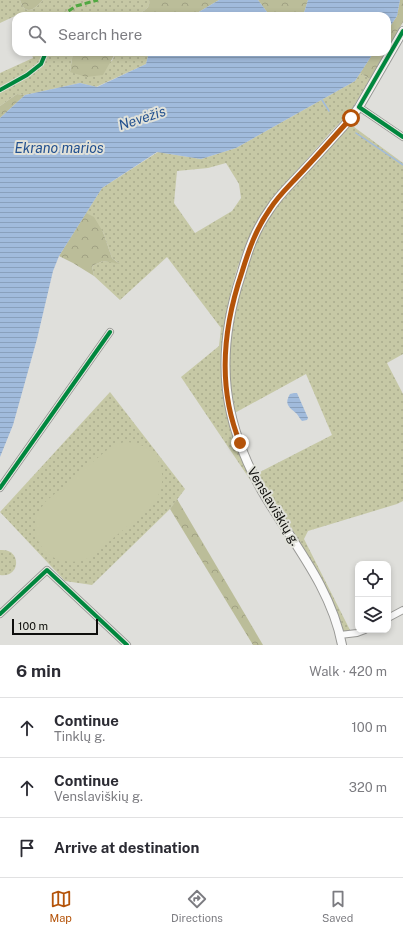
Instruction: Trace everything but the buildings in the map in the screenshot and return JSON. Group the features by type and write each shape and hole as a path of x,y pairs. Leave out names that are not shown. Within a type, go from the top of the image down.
{"main road":[{"name":"Venslaviškių g.","path":"391,52 403,31"},
{"name":"Venslaviškių g.","path":"342,645 340,634 331,608 320,586 300,549 266,498 248,464 236,432 228,400 226,385 226,342 231,311 251,242 271,207 290,184 351,118 389,56"}],"street":[{"path":"359,107 403,136"},
{"path":"0,488 110,332"},
{"path":"0,614 47,570 127,645"},
{"path":"391,616 403,610"},
{"path":"340,634 359,633"}],"green space":[{"path":"0,0 20,0 22,5 27,10 30,10 43,0 149,0 147,8 141,12 12,12 12,17 0,23"},
{"path":"20,0 43,0 34,8 27,10 22,5"},
{"path":"149,0 219,0 199,12 142,12 147,8"},
{"path":"258,0 308,0 304,12 267,12"},
{"path":"400,0 403,0 403,22 391,43 391,25 397,16"},
{"path":"32,56 72,56 70,72 112,61 114,56 148,56 146,64 96,87 80,83 25,95 17,94 0,106 0,73 33,58"},
{"path":"72,56 114,56 103,75 86,77 70,72"},
{"path":"371,56 384,56 370,79 360,73"},
{"path":"360,73 370,79 350,111 271,200 246,244 230,297 222,352 222,378 225,402 257,490 181,377 219,346 221,328 167,257 120,300 94,276 92,266 103,261 119,263 112,258 103,232 86,213 102,188 158,152 201,159 236,148 355,81","holes":["226,163 239,184 241,198 232,211 195,233 174,203 177,171 208,168"]},
{"path":"17,94 25,95 0,118 0,106"},
{"path":"350,124 403,163 403,354 387,363 403,394 403,501 308,531 304,539 352,634 340,635 331,608 254,475 332,435 306,374 231,415 228,400 231,311 262,221"},
{"path":"86,213 94,217 103,232 112,258 120,264 103,261 92,266 94,276 59,256"},
{"path":"110,392 185,489 170,509 92,585 65,581 0,512"},
{"path":"125,442 138,444 148,449 155,456 160,465 162,475 158,497 151,507 89,558 80,561 68,562 51,556 41,546 35,526 36,518 45,502 113,445"},
{"path":"177,499 263,645 253,645 170,509"},
{"path":"0,550 12,553 15,558 15,568 7,575 0,575"}],"water":[{"path":"219,0 258,0 267,12 199,12"},
{"path":"308,0 400,0 397,16 391,25 391,12 304,12"},
{"name":"Ekrano marios","path":"148,56 371,56 355,81 236,148 201,159 157,152 102,188 59,256 53,271 37,339 13,425 0,457 0,118 25,95 80,83 97,87 146,64"},
{"path":"297,393 308,418 307,420 302,421 287,403 290,394"}],"waterway":[{"path":"322,100 329,111"},
{"path":"356,133 403,165"}],"marked path":[{"path":"67,12 76,6 98,0"}],"cycle path":[{"path":"391,52 403,31"},
{"path":"0,90 27,75 41,64 44,56"},
{"path":"389,56 359,107 403,137"},
{"path":"0,488 110,332"},
{"path":"0,614 47,570 127,645"}],"route":[{"path":"240,443 228,400 225,372 226,342 237,286 251,242 271,207 290,184 351,118"}],"water label":[{"name":"Nevėžis","path":"142,118"}]}
